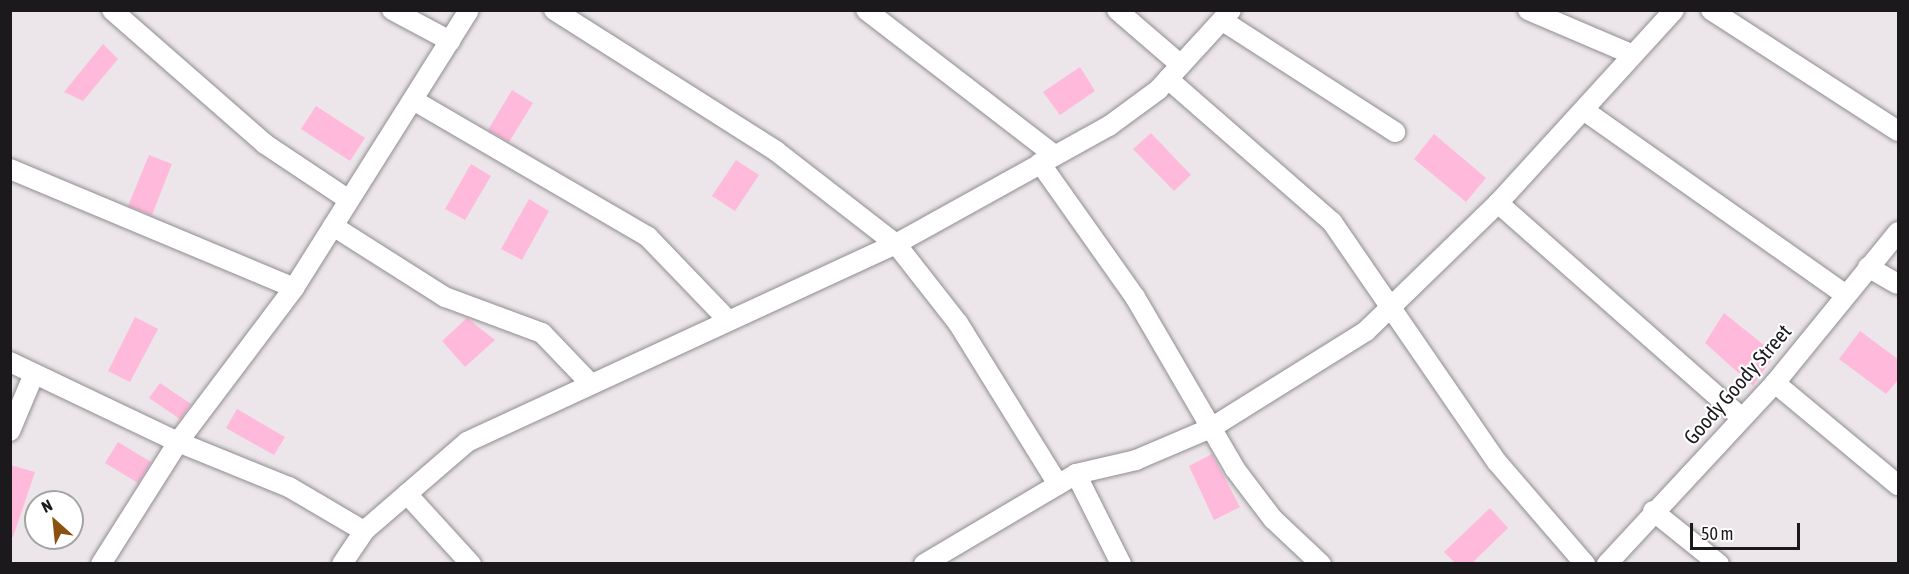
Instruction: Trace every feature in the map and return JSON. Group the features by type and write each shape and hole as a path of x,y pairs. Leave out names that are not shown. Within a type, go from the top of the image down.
{"street":[{"path":"112,10 265,144 349,200"},
{"path":"392,10 450,41"},
{"path":"101,564 178,442 294,288 469,10"},
{"path":"554,10 776,151 896,244 958,323 1058,484"},
{"path":"866,10 1046,158 1135,297 1211,428 1273,519 1321,564"},
{"path":"1118,10 1175,72 1332,222 1497,462 1585,564"},
{"path":"1528,10 1631,54"},
{"path":"931,562 1076,474 1136,459 1211,428 1366,331 1389,306 1498,203 1585,111 1631,54 1674,10"},
{"path":"1711,10 1899,131"},
{"path":"342,564 364,531 467,442 589,382 896,244 1046,158 1109,126 1175,72 1227,16 1395,132"},
{"path":"413,100 648,237 727,319"},
{"path":"1585,111 1844,294"},
{"path":"10,169 294,288"},
{"path":"1498,203 1742,418"},
{"path":"333,226 446,297 542,333 589,382"},
{"name":"Goody Goody Street","path":"1606,564 1653,511 1775,383 1844,294 1899,232"},
{"path":"1868,267 1899,284"},
{"path":"10,362 178,442 289,487 364,531"},
{"path":"10,431 34,374"},
{"path":"1775,383 1899,485"},
{"path":"1076,474 1120,564"},
{"path":"407,494 471,564"},
{"path":"1653,511 1719,564"}],"building":[{"path":"103,44 118,59 83,101 64,92"},
{"path":"1080,67 1095,91 1060,115 1043,92"},
{"path":"512,90 533,103 509,142 488,130"},
{"path":"316,106 365,138 350,161 301,129"},
{"path":"1151,133 1191,175 1174,191 1133,149"},
{"path":"1434,134 1486,178 1466,202 1414,159"},
{"path":"149,155 172,164 152,215 128,206"},
{"path":"736,160 759,175 735,211 712,196"},
{"path":"471,164 491,176 465,220 445,209"},
{"path":"529,199 549,211 522,260 501,249"},
{"path":"1724,313 1775,354 1753,386 1705,343"},
{"path":"135,317 158,329 130,382 108,371"},
{"path":"467,318 495,340 465,367 442,341"},
{"path":"1860,331 1899,360 1899,379 1886,394 1839,359"},
{"path":"160,383 191,404 180,419 149,398"},
{"path":"237,409 285,437 274,455 226,428"},
{"path":"118,442 151,462 138,483 105,463"},
{"path":"1212,454 1240,507 1214,520 1189,466"},
{"path":"10,465 35,472 29,490 24,490 24,504 13,537 10,537"},
{"path":"1490,508 1508,528 1471,564 1456,564 1444,552"}]}
